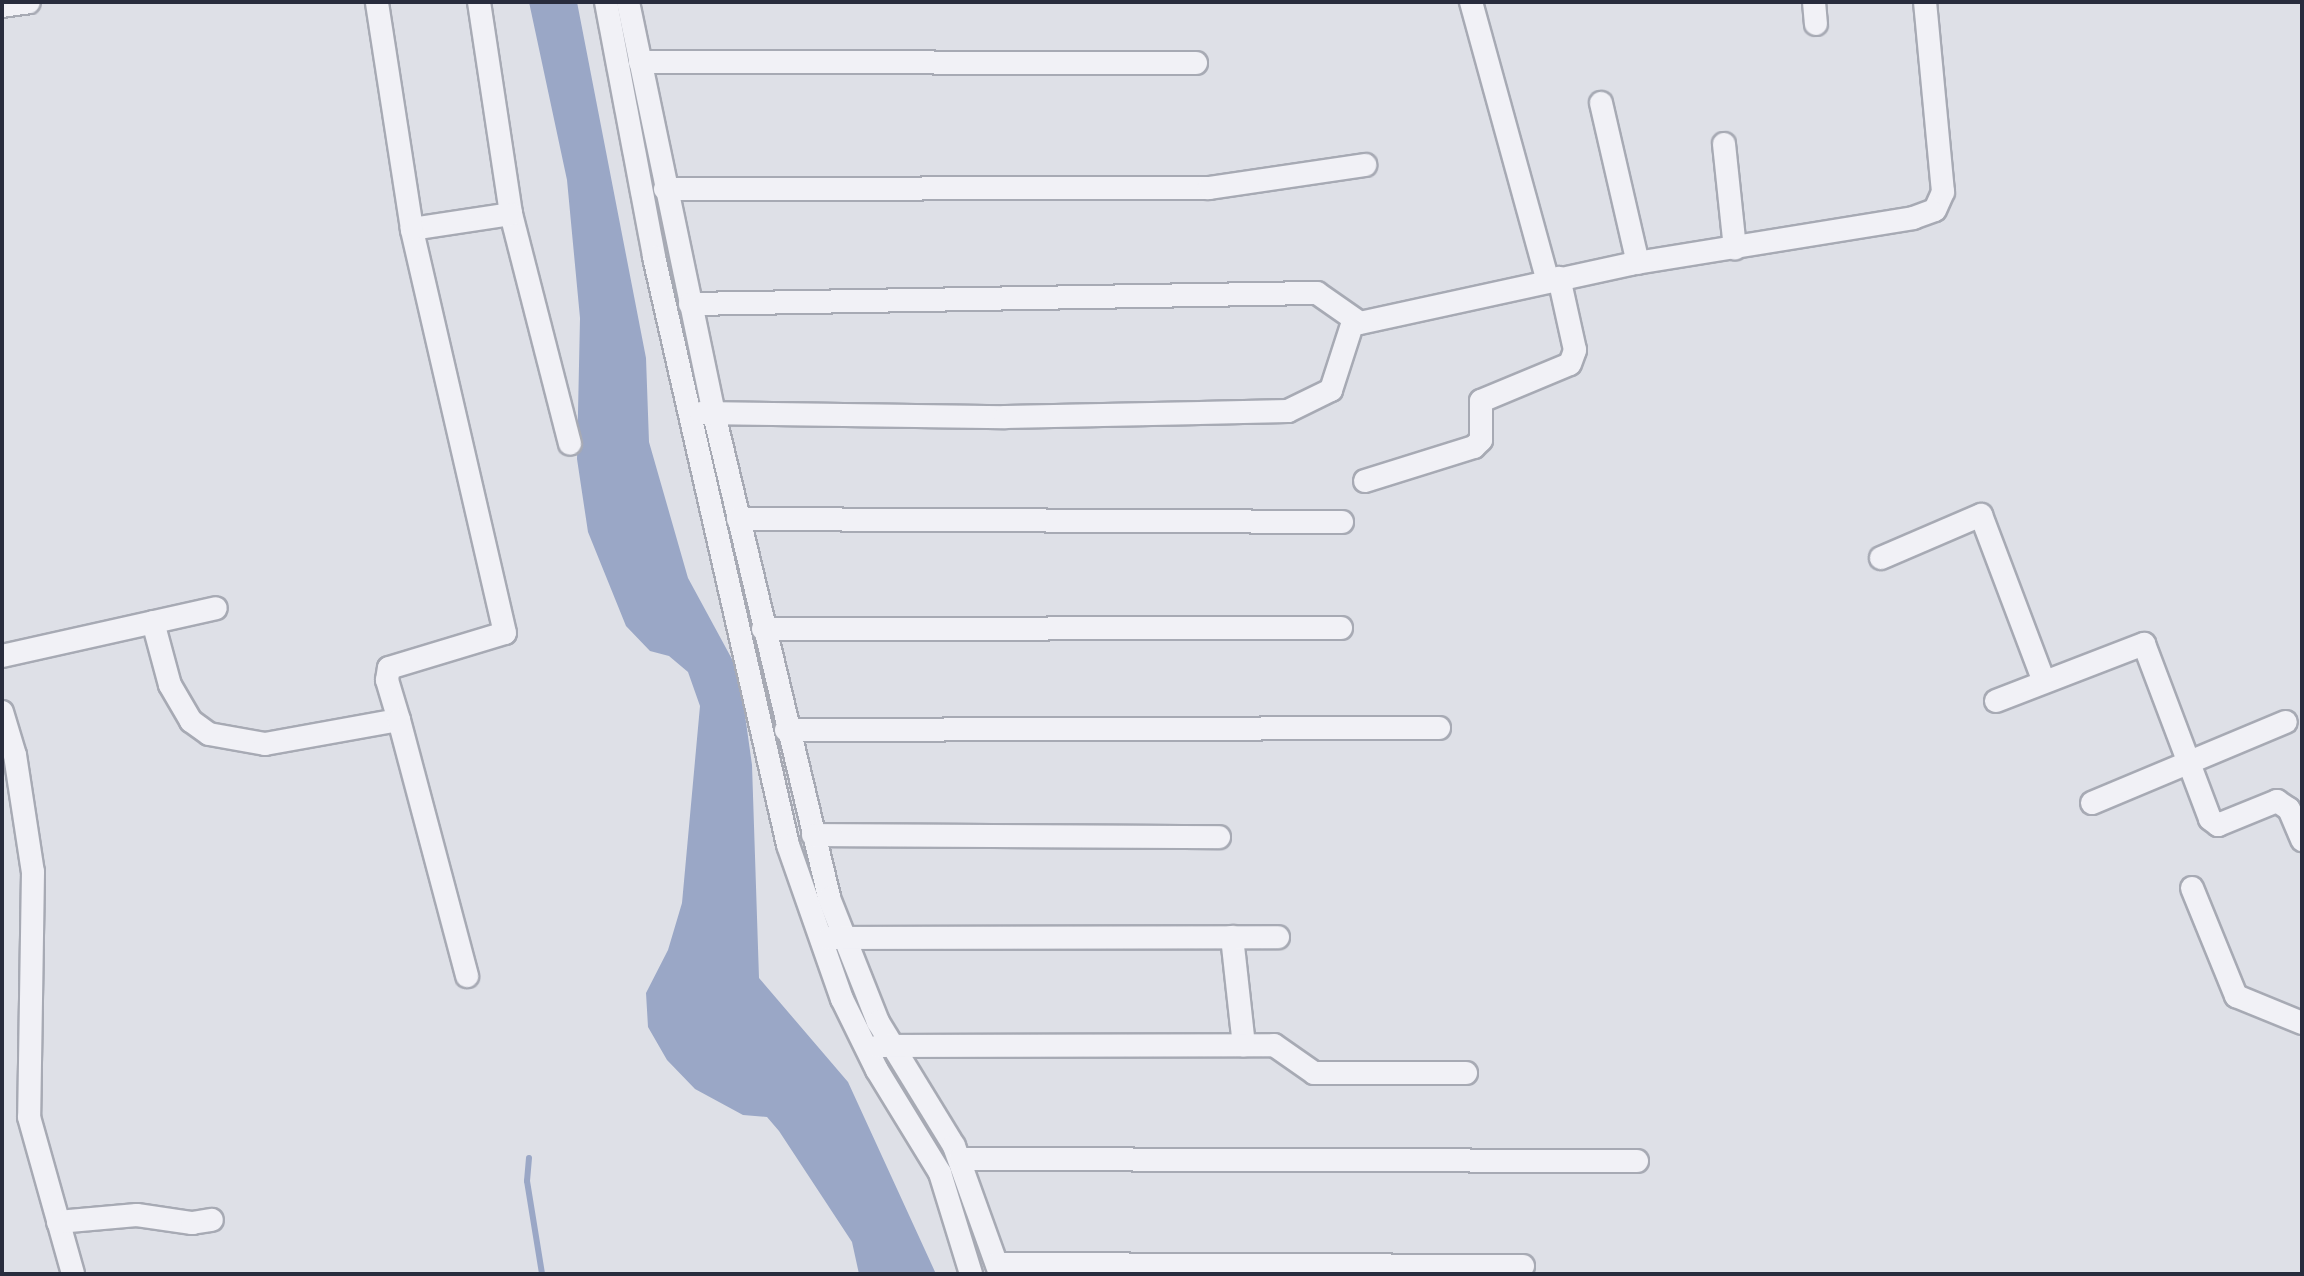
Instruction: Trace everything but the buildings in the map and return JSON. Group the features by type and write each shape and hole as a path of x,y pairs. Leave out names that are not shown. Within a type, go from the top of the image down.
{"street":[{"path":"2,6 29,2"},
{"path":"377,2 412,229 505,633 389,668 387,680 467,976"},
{"path":"479,2 511,214 570,444"},
{"path":"606,2 688,413 788,845 820,939 865,1046 940,1173 971,1274"},
{"path":"628,2 665,189 786,730 842,938 891,1045 960,1159 998,1269 1523,1266"},
{"path":"1365,481 1474,447 1481,440 1481,401 1570,364 1575,350 1471,2"},
{"path":"690,304 1317,293 1331,299 1353,322 1370,322 1553,279 1638,263 1866,229 1935,210 1943,192 1925,2"},
{"path":"640,62 1196,63"},
{"path":"1601,103 1638,263"},
{"path":"1724,144 1735,248"},
{"path":"665,189 1209,188 1365,165"},
{"path":"412,229 511,214"},
{"path":"688,413 1005,417 1288,411 1331,390 1353,322"},
{"path":"1881,558 1981,515 2044,682"},
{"path":"738,519 1342,522"},
{"path":"2,656 216,608"},
{"path":"153,622 180,706 209,734 265,744 292,743 399,720"},
{"path":"763,629 1341,628"},
{"path":"1996,701 2144,644 2186,764 2213,824 2277,801 2289,809 2302,840"},
{"path":"2,712 15,755 33,872 29,1117 73,1274"},
{"path":"2092,803 2286,722"},
{"path":"786,730 1439,728"},
{"path":"813,835 1219,837"},
{"path":"2192,888 2236,996 2302,1023"},
{"path":"1232,937 1244,1045"},
{"path":"820,939 1278,937"},
{"path":"865,1046 1244,1045 1281,1047 1304,1070 1314,1073 1466,1073"},
{"path":"960,1159 1637,1161"},
{"path":"58,1222 137,1215 192,1223 212,1220"}],"water":[{"path":"529,2 577,2 646,358 649,442 688,578 739,672 752,765 759,978 848,1082 936,1274 859,1274 852,1242 779,1131 767,1117 743,1115 695,1089 667,1060 648,1027 646,993 668,950 682,903 700,706 688,672 669,656 650,651 626,626 588,532 577,459 580,318 567,180"}],"waterway":[{"path":"529,1158 527,1181 542,1274"}]}
